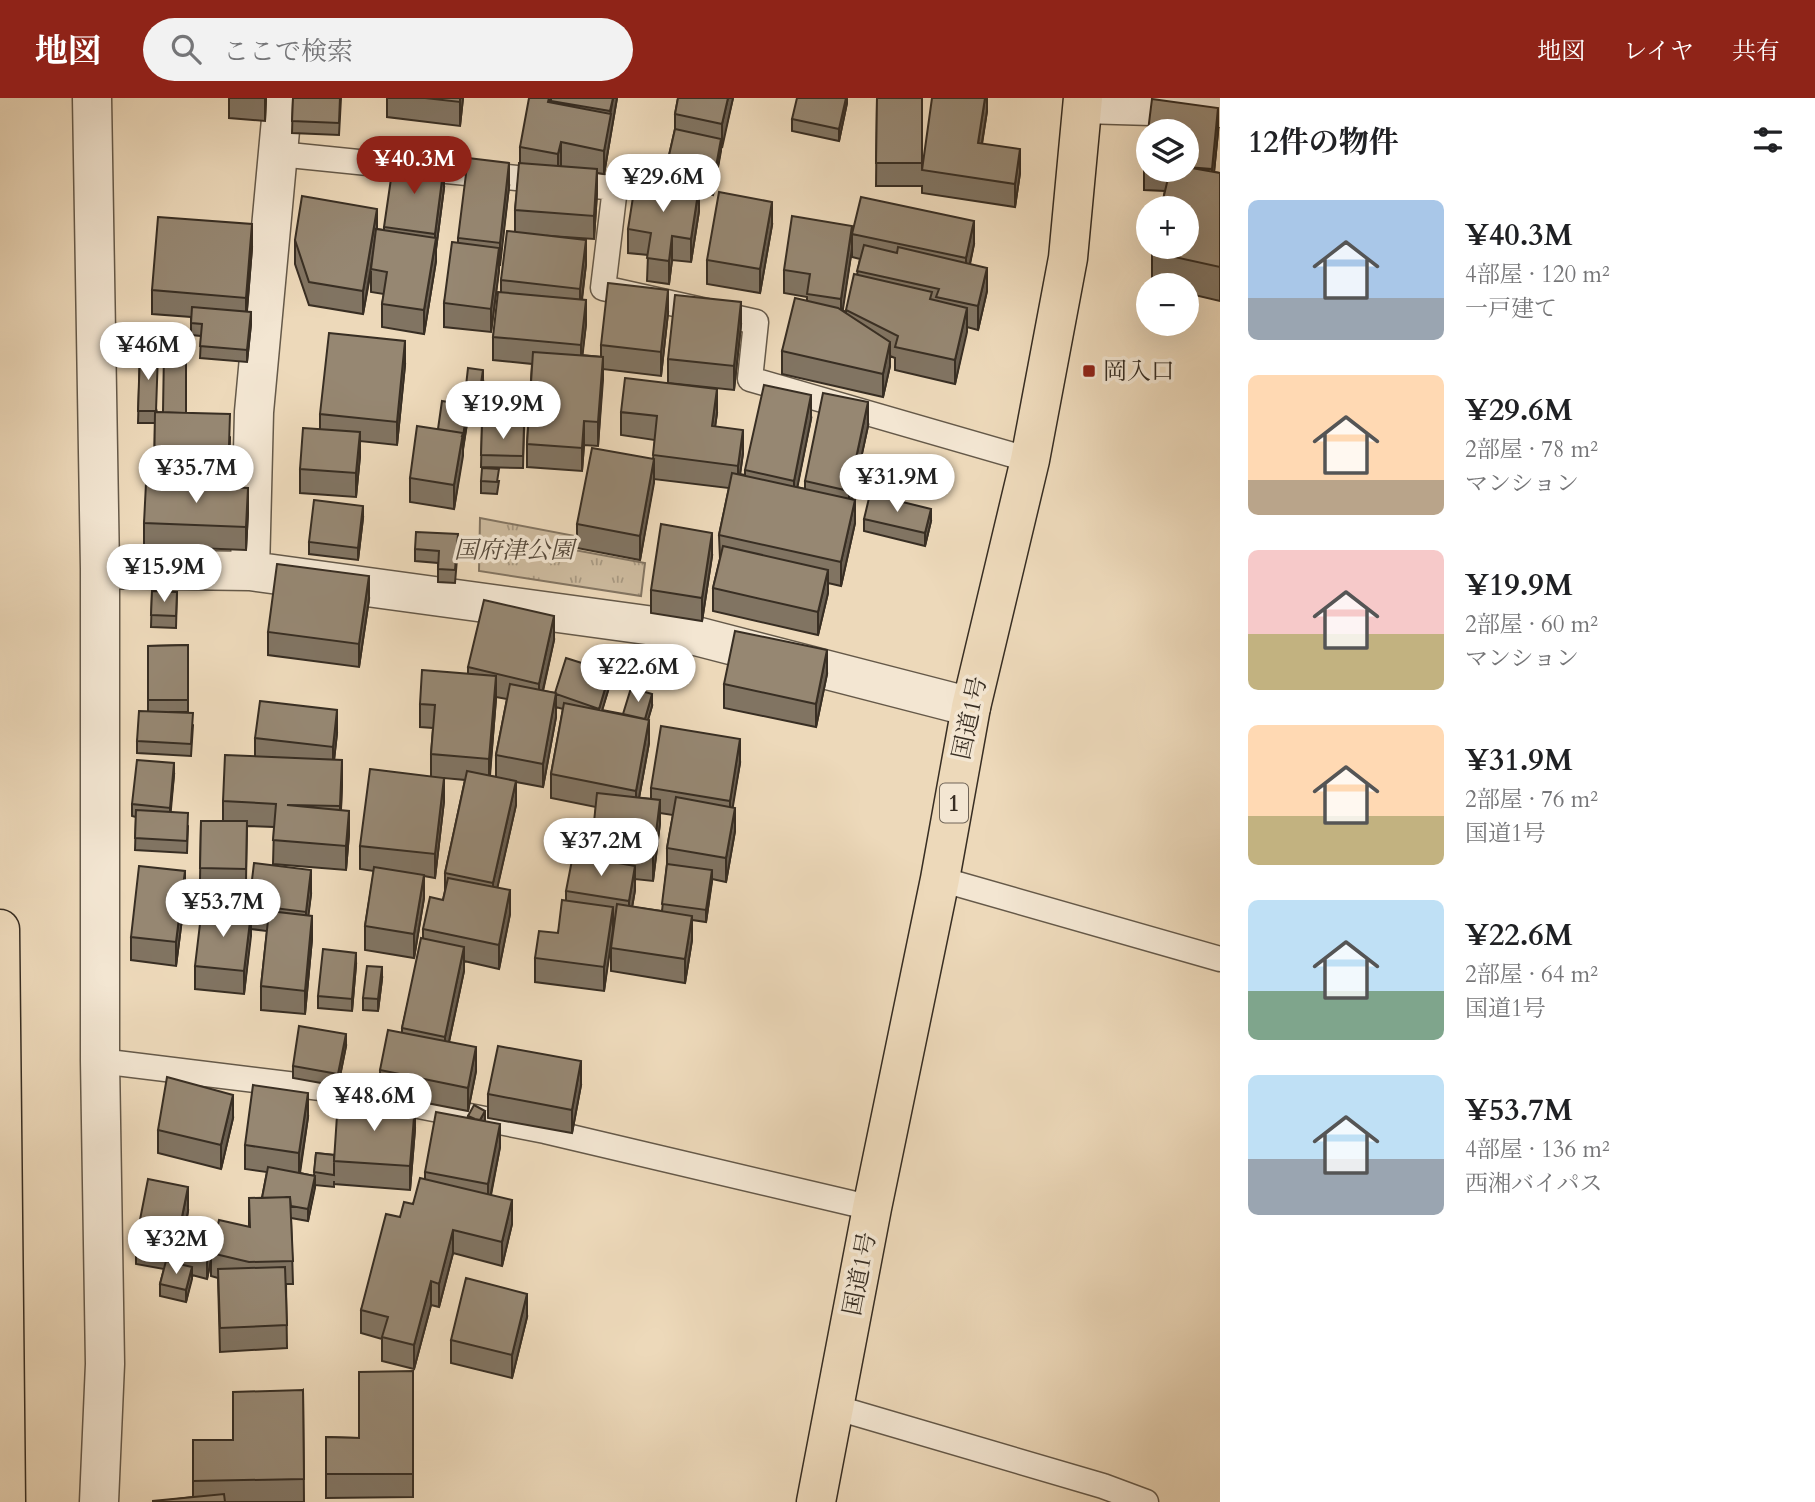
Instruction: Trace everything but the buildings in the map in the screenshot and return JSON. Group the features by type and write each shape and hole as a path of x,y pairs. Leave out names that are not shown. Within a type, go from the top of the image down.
{"highway":[{"name":"国道1号","path":"816,1502 872,1208 940,879 971,707 1030,460 1068,258 1083,101"},
{"path":"0,929 6,1502"}],"street":[{"path":"92,98 100,569 100,1061 105,1364 99,1502"},
{"path":"250,570 254,412 283,98"},
{"path":"1083,101 1220,108"},
{"path":"100,569 250,570 661,627 971,707"}],"lane":[{"path":"279,154 614,188 603,288 757,322 750,379 1030,460"},
{"path":"940,879 1220,959"},
{"path":"100,1061 337,1090 545,1130 872,1208"},
{"path":"834,1407 1103,1486 1146,1502"}],"green space":[{"name":"国府津公園","path":"480,518 575,536 574,550 645,563 641,596 479,571"}],"place":[{"name":"岡入口","path":"1089,371"}]}
